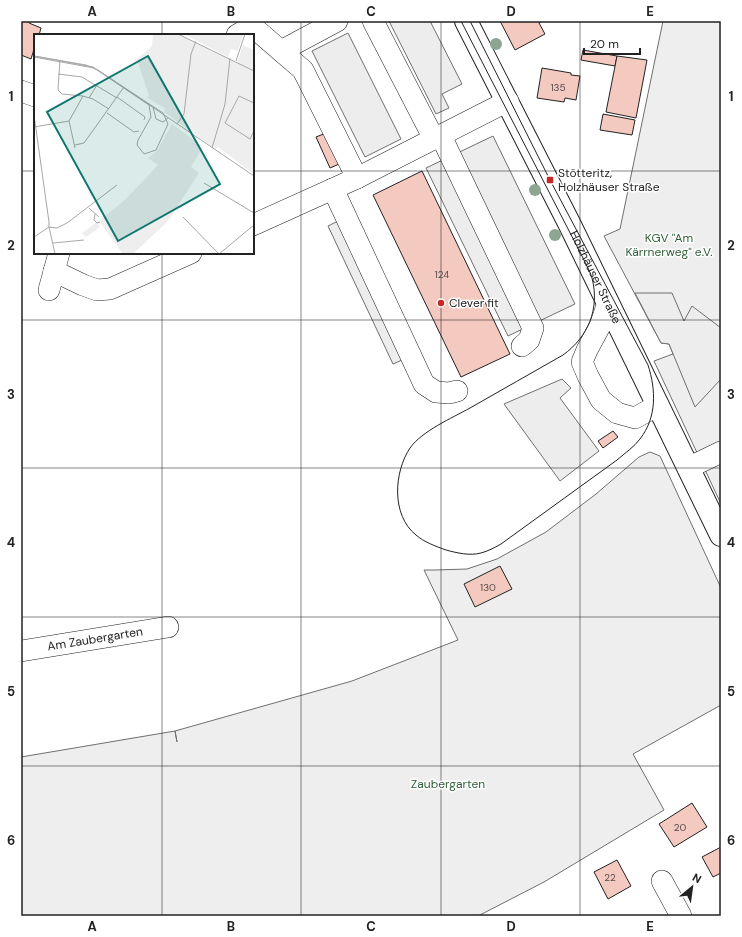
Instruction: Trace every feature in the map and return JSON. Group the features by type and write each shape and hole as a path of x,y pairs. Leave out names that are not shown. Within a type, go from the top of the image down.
{"main road":[{"name":"Holzhäuser Straße","path":"466,21 508,101 721,535"}],"street":[{"path":"281,51 337,21"},
{"path":"373,21 437,138 533,328 529,340 522,346"},
{"path":"244,27 281,51 302,70 357,178"},
{"path":"254,225 357,178 508,101"},
{"path":"333,189 424,384 436,392 449,393 457,391"},
{"path":"54,271 97,290 110,289 189,254"},
{"path":"608,303 600,326 582,362 588,376 601,400 617,413 635,418 658,405"},
{"path":"688,468 721,452"},
{"name":"Am Zaubergarten","path":"21,651 168,627"},
{"path":"662,881 682,916"}],"green space":[{"name":"KGV \"Am Kärrnerweg\" e.V.","path":"663,21 721,21 721,504 654,361 673,354 669,344 661,343 604,236 620,229"},
{"name":"Zaubergarten","path":"650,452 660,456 721,588 721,705 633,754 664,810 544,882 478,916 21,916 21,757 175,731 352,681 458,640 424,570 467,569 497,559 546,532 596,494 639,457"}],"shaded area":[{"path":"389,21 430,21 462,84 442,94 449,108 436,114"},
{"path":"348,33 401,139 365,157 312,51"},
{"path":"493,136 575,304 508,336 426,168"},
{"path":"346,217 411,356 393,364 328,226"},
{"path":"635,293 672,293 684,321 692,306 721,328 721,379 695,407 669,344 661,343"},
{"path":"562,379 571,388 560,398 599,451 560,481 504,404"}],"building":[{"path":"21,21 29,21 29,23 41,28 39,34 34,34 34,49 31,59 21,55"},
{"path":"500,21 542,21 539,23 545,34 515,50"},
{"path":"583,50 617,56 615,66 581,60"},
{"path":"617,56 647,60 636,118 606,112"},
{"path":"542,68 580,76 576,100 565,98 564,102 537,98"},
{"path":"603,114 635,120 632,135 600,130"},
{"path":"331,131 346,161 330,168 316,137"},
{"path":"422,171 510,354 461,377 373,195"},
{"path":"613,431 618,437 603,448 598,441"},
{"path":"500,566 512,589 475,607 464,584"},
{"path":"692,803 707,827 674,847 659,824"},
{"path":"721,847 721,873 713,877 702,857"},
{"path":"617,860 631,886 608,899 594,872"}],"tram line":[{"path":"461,21 589,270 594,289 593,311 590,321 585,331 572,348 563,355 438,425 415,442 405,458 398,481 398,493 402,516 408,527 426,542 446,550 464,554 472,554 481,553 501,544 617,460 632,447 646,431 650,422 653,403 653,384 648,365 550,180 470,21"}],"place":[{"name":"Stötteritz, Holzhäuser Straße","path":"550,180"},
{"name":"Clever fit","path":"441,303"}]}
